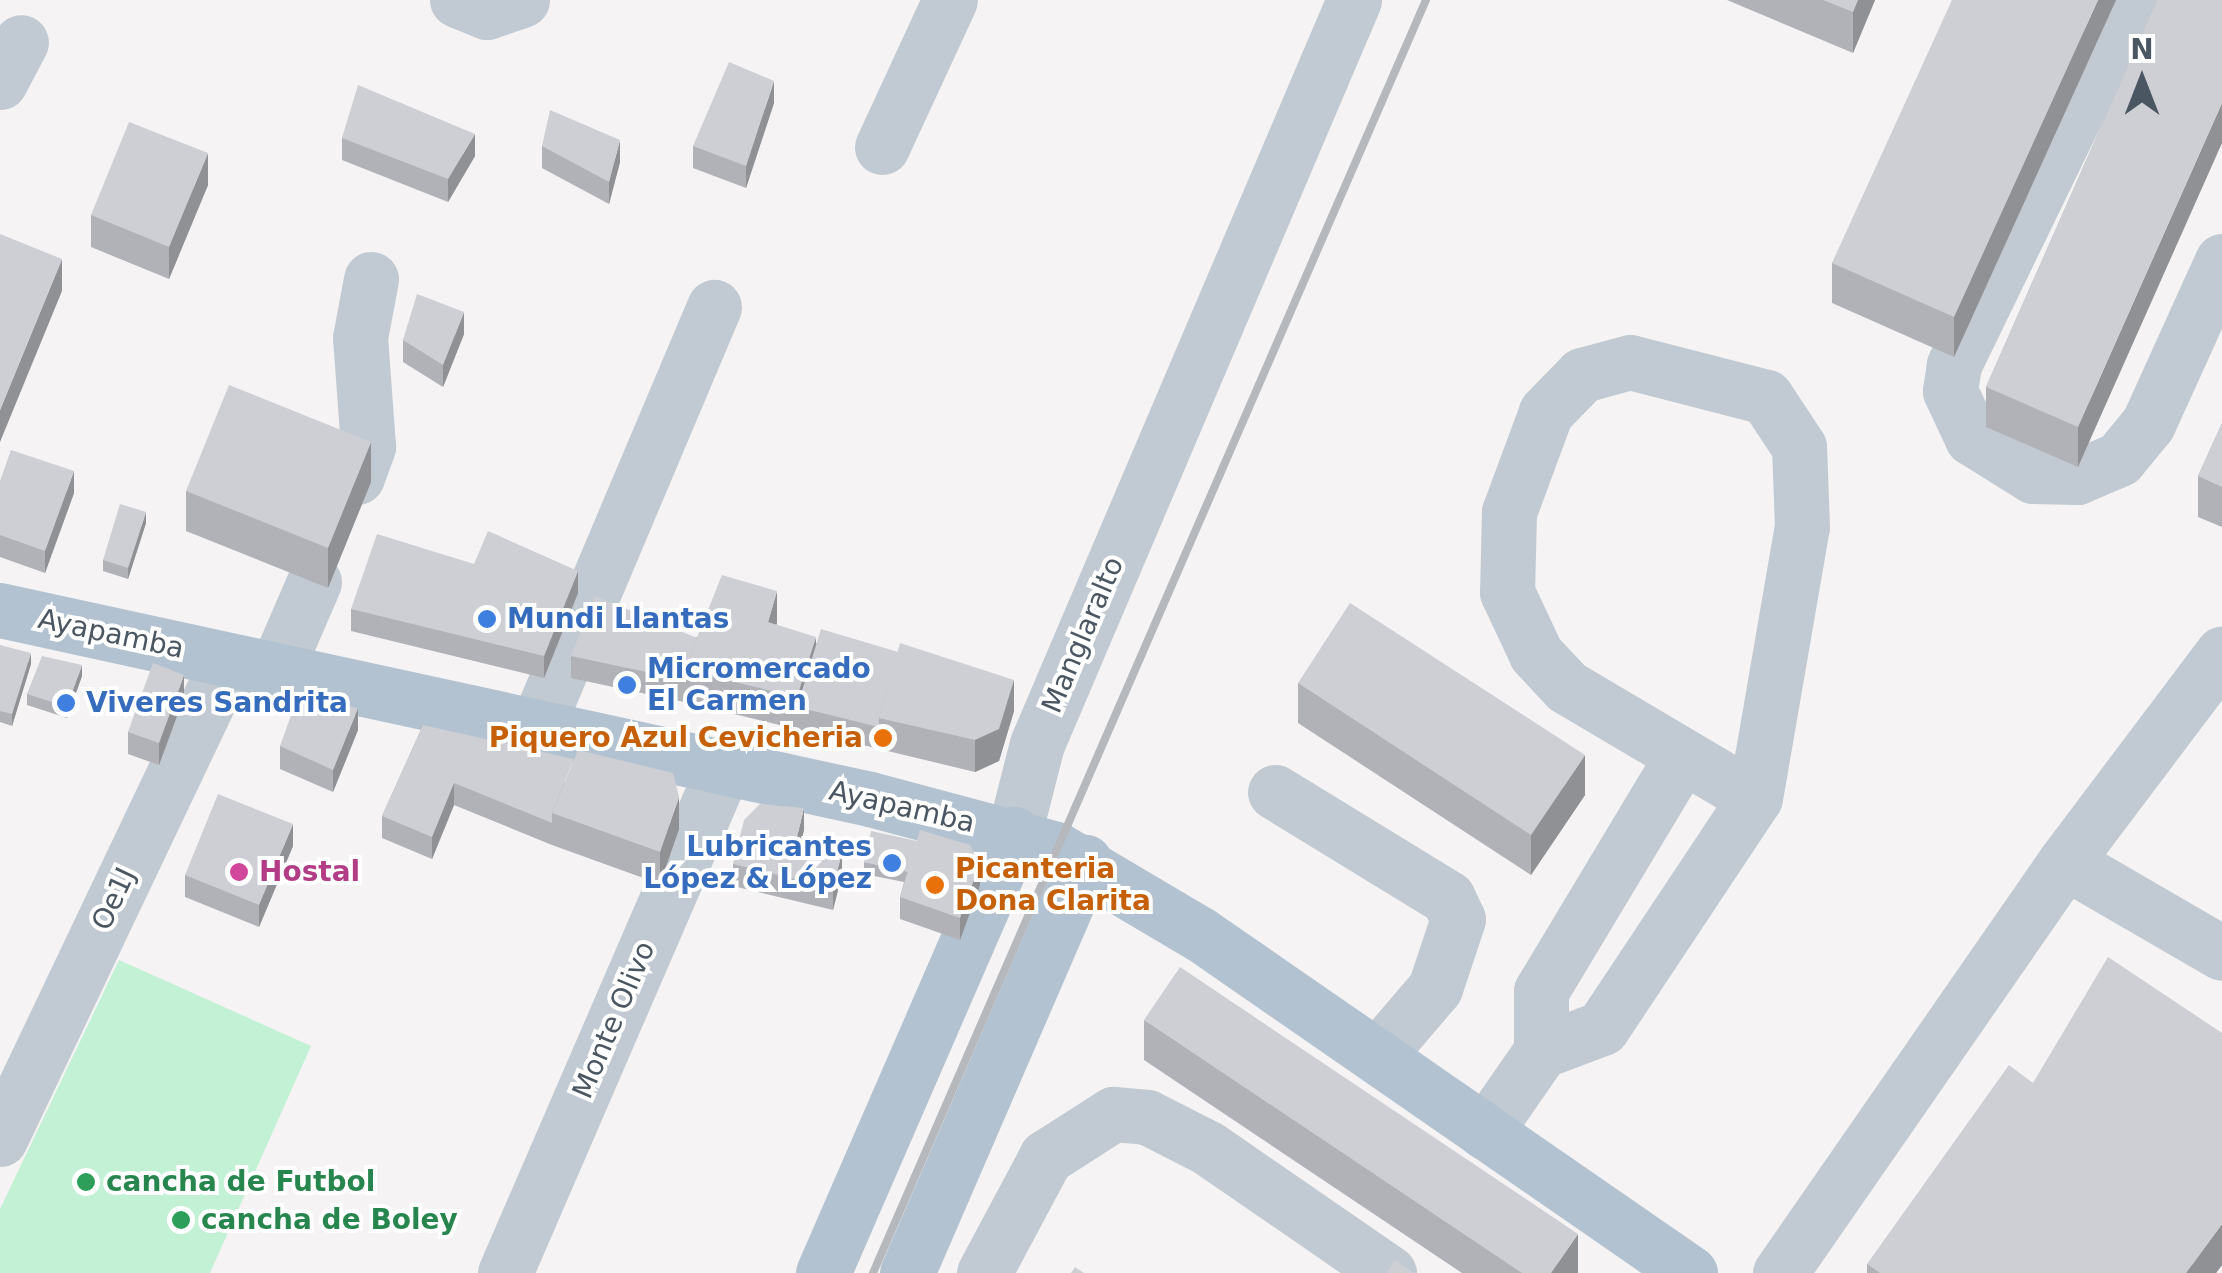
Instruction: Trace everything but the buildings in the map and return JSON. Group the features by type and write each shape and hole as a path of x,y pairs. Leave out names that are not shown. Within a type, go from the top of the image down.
{"main road":[{"name":"Ayapamba","path":"0,610 1014,834 1086,862 1377,1056 1690,1273"},
{"name":"Manglaralto","path":"823,1273 1014,834"},
{"path":"908,1273 1086,862"}],"street":[{"path":"457,0 487,12 522,0"},
{"path":"882,147 950,0"},
{"name":"Manglaralto","path":"1014,834 1037,744 1354,0"},
{"path":"2132,0 1954,365 1950,391 1972,438 2034,476 2078,476 2118,459 2148,424 2222,261"},
{"path":"357,476 368,446 360,338 371,279"},
{"path":"536,726 714,306"},
{"path":"1541,1051 1602,1028 1755,798 1802,527 1799,447 1788,418 1766,397 1630,362 1582,375 1546,412 1509,512 1507,592 1536,654 1567,688 1680,760 1755,798"},
{"name":"Oe1J","path":"0,1139 252,665 314,582"},
{"path":"1780,1273 2065,862 2222,654"},
{"path":"1485,1132 1541,1051 1541,992 1680,760"},
{"name":"Monte Olivo","path":"505,1273 724,767"},
{"path":"1275,792 1448,898 1458,919 1435,988 1377,1056"},
{"path":"2065,862 2222,953"},
{"path":"984,1273 1046,1157 1113,1114 1146,1117 1208,1148 1388,1273"}],"green space":[{"path":"119,960 311,1046 210,1273 0,1273 0,1209"}],"railway":[{"path":"873,1273 1426,0"}],"place":[{"name":"Mundi Llantas","path":"487,619"},
{"name":"Micromercado El Carmen","path":"627,685"},
{"name":"Viveres Sandrita","path":"66,703"},
{"name":"Piquero Azul Cevicheria","path":"883,738"},
{"name":"Lubricantes López & López","path":"892,863"},
{"name":"Hostal","path":"239,872"},
{"name":"Picanteria Dona Clarita","path":"935,885"},
{"name":"cancha de Futbol","path":"86,1182"},
{"name":"cancha de Boley","path":"181,1220"}]}
